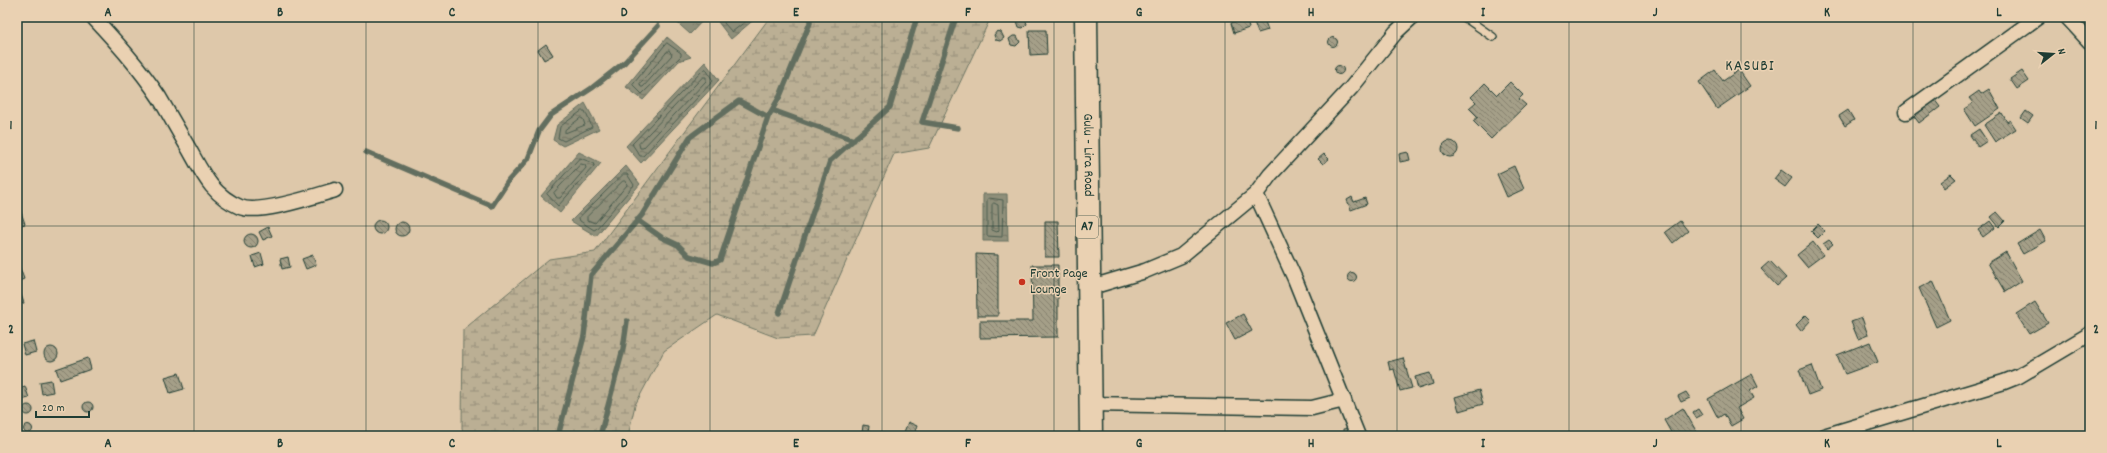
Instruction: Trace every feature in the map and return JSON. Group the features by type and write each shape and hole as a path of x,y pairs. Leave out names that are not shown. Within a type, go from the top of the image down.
{"main road":[{"name":"Gulu - Lira Road","path":"1086,17 1088,288 1091,436"}],"street":[{"path":"93,17 137,66 158,96 200,171 215,191 241,207 250,209 283,205 335,190"},
{"path":"1088,288 1138,274 1181,256 1256,194 1270,175 1351,88 1396,32 1412,17"},
{"path":"1906,112 2038,17"},
{"path":"2067,17 2090,42"},
{"path":"1256,194 1295,279 1358,436"},
{"path":"1824,436 2004,382 2018,376 2090,334"},
{"path":"1090,404 1312,408 1344,400"}],"lane":[{"path":"1464,17 1493,37"}],"green space":[{"path":"770,17 991,17 929,148 894,154 813,336 778,338 717,315 664,351 635,405 628,436 464,436 462,428 463,330 549,259 595,252"}],"water":[{"path":"671,17 706,17 690,34"},
{"path":"723,17 757,17 731,39 718,22"},
{"path":"667,37 691,57 679,61 643,100 626,87"},
{"path":"705,62 719,80 641,163 626,146"},
{"path":"585,103 599,129 563,146 553,140 557,125"},
{"path":"579,152 601,163 560,213 541,196"},
{"path":"626,166 640,184 596,236 571,221"},
{"path":"983,194 1007,194 1008,241 983,241"}],"building":[{"path":"1021,18 1025,18 1027,24 1023,28 1019,27 1017,21"},
{"path":"1246,18 1249,28 1234,33 1231,23"},
{"path":"1264,19 1268,30 1258,33 1254,22"},
{"path":"1029,30 1046,30 1047,54 1030,55"},
{"path":"997,31 1001,32 1004,38 1000,41 996,40 994,35"},
{"path":"1013,36 1017,36 1020,42 1016,46 1011,45 1009,39"},
{"path":"1331,38 1335,38 1337,42 1335,46 1331,46 1329,44 1329,40"},
{"path":"546,44 553,55 544,60 538,50"},
{"path":"1337,66 1341,66 1343,70 1341,74 1337,74 1335,72 1335,68"},
{"path":"1715,70 1723,81 1739,70 1750,86 1717,109 1699,82"},
{"path":"2022,71 2029,81 2017,89 2010,79"},
{"path":"1510,82 1523,95 1519,99 1526,105 1491,139 1473,121 1478,117 1469,108 1476,102 1471,97 1485,83 1497,95"},
{"path":"1989,89 2000,109 1975,126 1964,109 1973,103 1969,98 1979,91 1981,94"},
{"path":"1934,99 1940,107 1919,123 1913,115"},
{"path":"1848,110 1854,120 1845,126 1839,116"},
{"path":"2026,111 2033,116 2028,123 2021,118"},
{"path":"2002,113 2007,122 2010,120 2016,129 1995,142 1984,125"},
{"path":"1979,129 1987,141 1978,147 1970,135"},
{"path":"1447,141 1453,141 1458,146 1456,155 1453,157 1447,157 1442,152 1442,146"},
{"path":"1408,152 1410,160 1400,162 1399,154"},
{"path":"1324,154 1329,159 1323,164 1318,159"},
{"path":"1514,166 1524,189 1507,197 1497,174"},
{"path":"1781,170 1792,178 1785,187 1774,179"},
{"path":"1951,174 1956,179 1944,188 1940,182"},
{"path":"1352,197 1354,202 1365,198 1367,204 1351,210 1347,200"},
{"path":"20,209 25,224 17,226 17,210"},
{"path":"1997,212 2005,221 1999,227 1991,217"},
{"path":"380,220 385,222 387,227 385,232 380,234 375,232 373,227 375,222"},
{"path":"1045,221 1058,221 1059,257 1045,257"},
{"path":"1680,221 1688,231 1673,243 1665,232"},
{"path":"1990,221 1995,228 1983,237 1978,230"},
{"path":"402,222 407,224 409,229 407,234 402,236 397,234 395,229 397,224"},
{"path":"1818,224 1825,231 1818,238 1811,231"},
{"path":"268,227 272,236 263,240 259,232"},
{"path":"2040,230 2046,241 2023,254 2017,244"},
{"path":"251,234 256,236 258,241 256,246 251,248 246,246 244,241 246,236"},
{"path":"1829,240 1833,244 1827,249 1823,244"},
{"path":"1813,242 1823,255 1807,267 1797,255"},
{"path":"2006,252 2022,281 2005,292 1988,263"},
{"path":"261,253 264,264 255,267 252,256"},
{"path":"976,254 998,255 998,316 977,316"},
{"path":"313,255 316,265 306,269 302,259"},
{"path":"288,257 290,267 282,269 280,259"},
{"path":"17,260 24,279 17,282"},
{"path":"1770,261 1786,278 1777,286 1761,269"},
{"path":"1032,265 1058,265 1058,337 980,338 980,321 1033,321"},
{"path":"1350,273 1354,273 1356,277 1354,281 1350,281 1348,279 1348,275"},
{"path":"1933,281 1950,320 1936,327 1919,288"},
{"path":"20,292 24,303 17,305 17,293"},
{"path":"2035,302 2048,323 2029,334 2016,314"},
{"path":"1243,314 1252,331 1235,340 1226,323"},
{"path":"1806,315 1811,320 1801,331 1796,325"},
{"path":"1862,318 1868,335 1858,339 1851,322"},
{"path":"33,341 36,352 25,355 22,344"},
{"path":"1870,342 1878,362 1845,374 1837,355"},
{"path":"51,347 56,349 58,354 56,359 51,361 46,359 44,354 46,349"},
{"path":"88,358 91,369 60,380 56,369"},
{"path":"1403,358 1412,388 1400,391 1394,369 1390,370 1388,362"},
{"path":"1812,365 1821,390 1808,395 1799,370"},
{"path":"179,373 184,389 170,393 165,377"},
{"path":"1430,373 1433,384 1418,389 1415,377"},
{"path":"1752,374 1758,386 1750,391 1754,398 1737,408 1743,419 1731,426 1724,414 1718,418 1708,399"},
{"path":"51,380 53,392 42,394 40,382"},
{"path":"25,386 29,398 17,401 17,389"},
{"path":"1479,390 1483,404 1459,411 1455,397"},
{"path":"1686,392 1690,398 1681,402 1678,396"},
{"path":"86,402 90,402 92,403 92,411 86,412 83,409 83,405"},
{"path":"26,405 30,405 32,406 32,414 26,415 23,412 23,408"},
{"path":"1683,408 1699,436 1673,436 1664,420"},
{"path":"1698,409 1702,415 1696,418 1693,412"},
{"path":"908,422 917,426 914,435 904,432"},
{"path":"28,424 33,429 28,434 23,429"},
{"path":"863,425 869,426 868,434 862,433"},
{"path":"1351,428 1352,436 1343,436 1343,429"}],"waterway":[{"path":"558,436 584,336 591,275 642,215 690,137 739,101 768,117 780,96 810,23 810,17"},
{"path":"779,313 830,161 890,107 917,17"},
{"path":"956,17 922,122 958,128"},
{"path":"366,152 492,206 509,180 528,159 539,131 551,115 592,88 625,62 658,26"},
{"path":"772,110 854,140"},
{"path":"637,220 661,237 678,245 689,256 713,263 720,260 768,117"},
{"path":"600,436 623,349 627,321"}],"place":[{"name":"Front Page Lounge","path":"1022,282"}],"district":[{"name":"KASUBI","path":"1750,66"}]}
